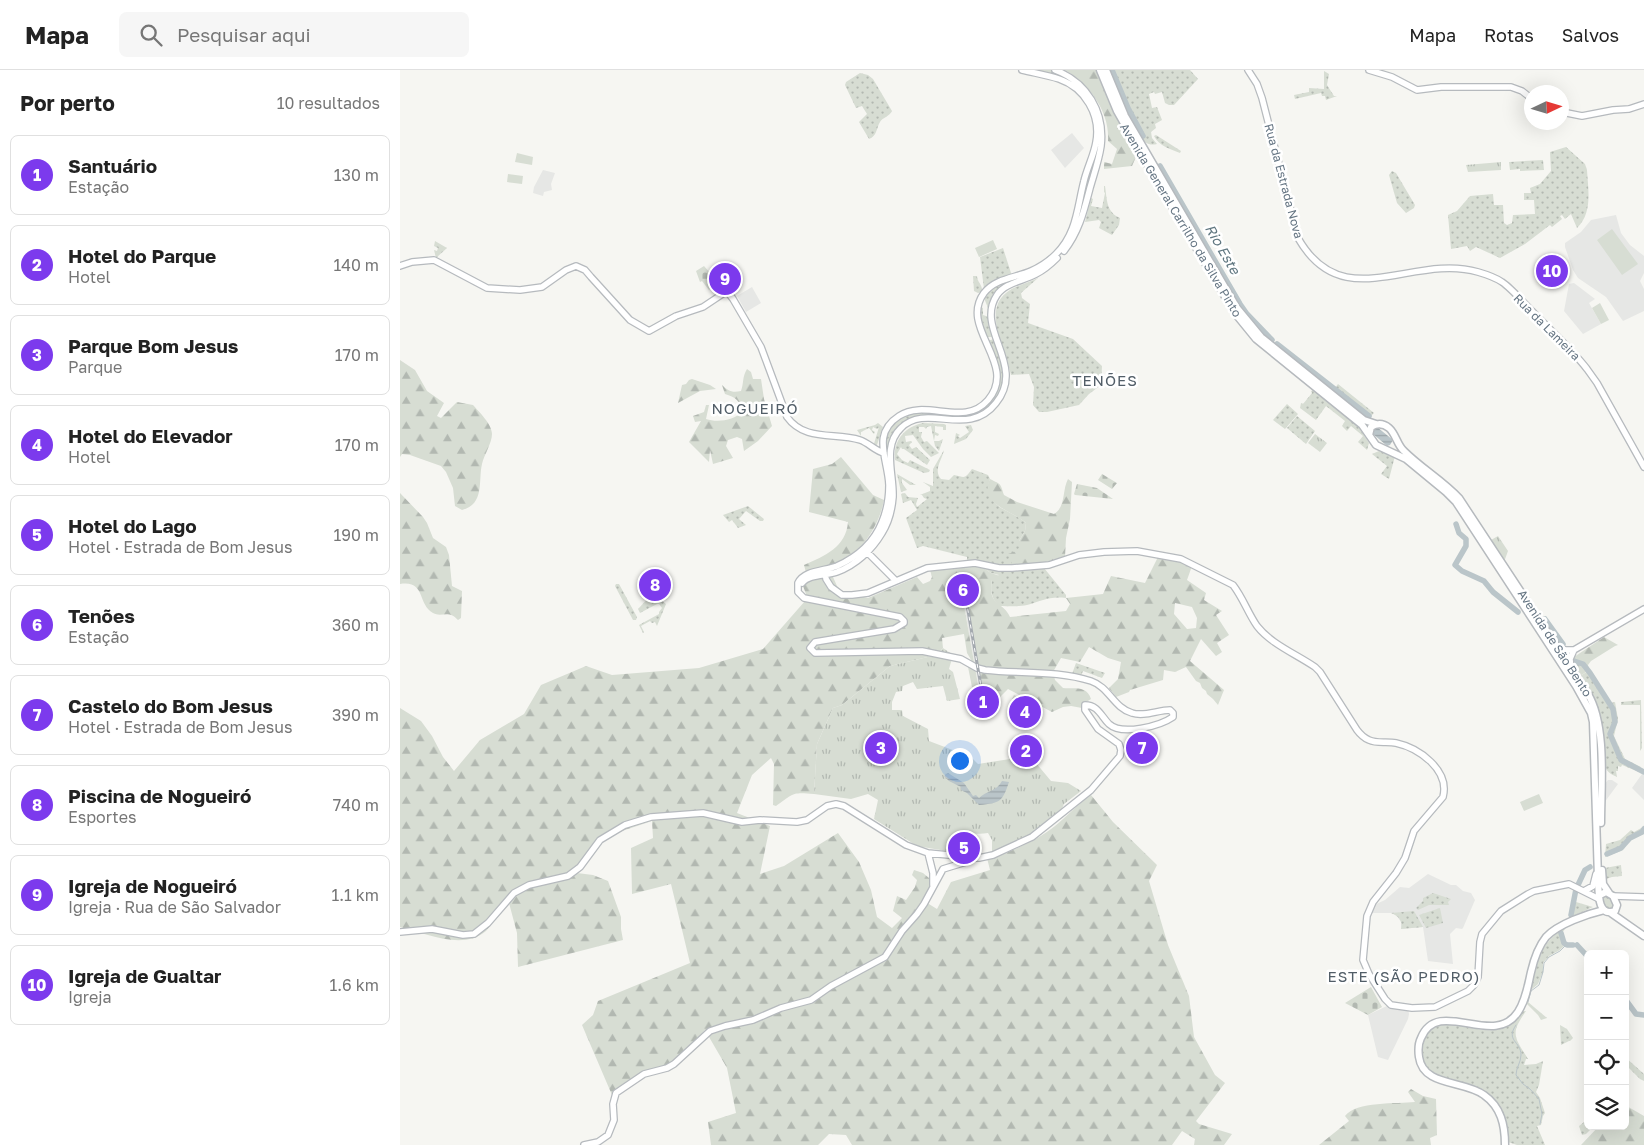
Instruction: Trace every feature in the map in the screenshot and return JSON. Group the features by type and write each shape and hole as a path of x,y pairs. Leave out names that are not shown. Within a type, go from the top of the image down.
{"main road":[{"path":"1022,70 1059,79 1071,85 1085,98 1094,114 1097,128 1096,144 1084,180 1084,201"},
{"path":"825,572 837,572 853,564 867,552 882,533 891,512 893,497 890,450 893,439 899,430 910,422 924,418 963,420 982,416 993,407 1004,391 1005,362 991,318 992,304 1000,291 1041,268 1059,251 1075,231 1101,146 1100,116 1092,100 1084,90 1064,74 1055,70"},
{"name":"Avenida General Carrilho da Silva Pinto","path":"1100,70 1122,121 1234,312 1256,339 1362,425 1369,435"},
{"name":"Avenida General Carrilho da Silva Pinto","path":"1106,70 1125,116 1247,322 1261,336 1364,420 1376,424"},
{"path":"1369,70 1392,77 1417,90 1441,87 1488,87 1517,88 1524,93"},
{"name":"Rua da Estrada Nova","path":"1249,71 1257,84 1262,98 1296,231 1306,252 1317,263 1334,274 1350,279 1400,274"},
{"path":"1569,113 1582,116 1629,109 1644,104"},
{"path":"400,266 412,262 434,260 482,286 504,290 529,290 542,287 571,266 581,268 630,320 649,331 676,316 703,307 727,291 734,299 761,347 787,417 791,422 809,433 853,439 879,449 890,450"},
{"path":"400,932 432,929 463,935 474,934 488,923 514,893 529,885 568,876 580,867 600,840 625,825 651,818 703,813 742,822 760,820 797,822 807,820 828,806 838,804 906,845 928,853 970,858 994,855 1032,837 1091,790 1116,761 1120,753 1119,744 1098,729 1084,710 1085,705 1098,709 1111,725 1130,729 1143,728 1173,717 1173,712 1166,710 1133,714 1120,706 1104,688 1091,681 1043,673 985,670 934,652 815,653 810,648 815,642 894,629 901,626 904,621 900,617 807,598 802,591 802,582 807,578 839,565 859,553 877,532 886,512 889,484 879,449 890,423 909,411 966,412 982,406 993,393 997,378 995,361 978,324 978,314 984,294 993,285 1006,279 1041,268"},
{"name":"Rua da Lameira","path":"1400,274 1460,269 1479,273 1502,283 1587,369 1597,383 1644,467"},
{"path":"1006,279 1009,285"},
{"path":"984,337 990,339 996,334"},
{"path":"1369,435 1371,427 1376,424"},
{"name":"Avenida de São Bento","path":"1376,424 1389,428 1404,451 1450,488 1459,498 1592,701 1598,718 1600,740 1602,877 1604,885 1617,905"},
{"name":"Avenida de São Bento","path":"1369,435 1374,444 1406,459 1456,502 1586,702 1593,722 1597,904"},
{"path":"1384,448 1392,446 1394,437"},
{"path":"825,572 831,586 842,595 868,593 927,568 975,563 1000,568 1012,568 1049,564 1068,557 1104,552 1137,551 1181,559 1233,586 1239,592 1254,621 1264,634 1320,672 1357,730 1365,738 1370,741 1396,743 1409,747 1433,764 1444,782 1445,790 1443,796 1414,831 1406,858 1370,906 1367,916 1362,956 1369,974 1385,999 1394,1006 1418,1008 1440,1006 1468,991 1474,985 1479,971 1481,937 1502,911 1534,891 1569,884 1587,892 1597,904 1644,936"},
{"path":"859,553 867,552"},
{"path":"867,552 896,581"},
{"path":"1557,647 1574,650 1644,609"},
{"path":"1571,669 1570,659 1574,650"},
{"path":"928,853 933,873 934,888"},
{"path":"584,1145 598,1142 608,1135 614,1120 614,1099 616,1093 644,1074 667,1068 674,1064 710,1031 753,1020 781,1008 811,1000 831,986 885,957 902,931 918,914 934,888 943,868 966,862 970,858"},
{"path":"1587,892 1594,884 1597,859"},
{"path":"1506,1145 1503,1119 1491,1101 1476,1090 1432,1077 1420,1062 1418,1048 1420,1038 1432,1025 1439,1022 1456,1021 1489,1027 1504,1024 1512,1019 1522,1005 1537,952 1546,937 1556,929 1585,916 1611,894 1644,897"},
{"path":"1597,904 1608,911 1615,911 1622,899 1629,897"},
{"path":"1617,905 1626,917 1644,931"}],"shaded area":[{"path":"1072,133 1084,148 1065,168 1051,150"},
{"path":"543,170 555,173 551,184 552,190 544,192 543,196 533,193"},
{"path":"1616,215 1621,233 1630,245 1644,256 1644,273 1640,281 1644,289 1644,311 1623,321 1606,297 1578,278 1573,270 1565,247 1565,243 1581,232 1591,220"},
{"path":"1574,283 1595,299 1589,303 1601,324 1583,334 1564,311 1569,284"},
{"path":"752,287 761,303 746,312 737,296"},
{"path":"1377,427 1393,440 1390,445 1387,446 1372,433 1372,430"},
{"path":"650,575 662,587 657,592 647,583"},
{"path":"965,593 985,704 982,705 962,594"},
{"path":"948,773 964,783 973,796 976,795 979,798 997,787 1002,781 1009,782 1000,800 979,805 967,793 961,790 961,787 944,776"},
{"path":"1642,774 1644,775 1644,800 1632,788"},
{"path":"1608,780 1618,784 1604,803 1604,785"},
{"path":"1428,874 1471,893 1475,900 1463,928 1456,928 1450,934 1453,964 1428,961 1423,927 1401,929 1401,922 1396,915 1391,913 1370,913 1372,906 1385,900 1400,887 1409,888"},
{"path":"1389,1005 1396,1009 1408,1009 1409,1014 1388,1060 1378,1057 1368,1015"}],"green space":[{"path":"1030,70 1050,70 1073,80 1082,89 1089,99 1095,110 1098,122 1100,135 1099,147 1086,199 1083,198 1084,191 1099,135 1096,115 1092,105 1079,89 1070,83 1053,75"},
{"path":"1065,70 1097,70 1118,118 1136,150 1136,157 1132,166 1104,169 1104,162 1112,164 1117,149 1108,141 1106,120 1097,100 1090,91 1083,83"},
{"path":"1109,70 1190,70 1198,79 1174,105 1165,103 1162,92 1149,94 1152,108 1157,107 1162,120 1155,124 1156,128 1151,132 1152,138 1157,144 1148,144 1135,129"},
{"path":"1324,71 1329,74 1327,85 1334,96 1337,96 1326,100 1325,96 1322,96 1321,93 1295,99 1294,95 1309,92 1309,88 1324,89"},
{"path":"860,73 868,75 873,79 892,111 881,120 875,134 869,139 859,122 867,114 862,106 856,108 845,85 846,82"},
{"path":"1156,135 1181,151 1180,153 1162,145 1154,136"},
{"path":"1566,147 1585,164 1587,170 1587,208 1582,222 1577,228 1571,214 1565,219 1562,215 1560,216 1562,219 1552,227 1550,225 1525,244 1500,258 1476,247 1470,251 1467,246 1451,249 1448,215 1457,211 1470,196 1493,194 1494,205 1503,205 1504,223 1507,225 1512,223 1513,215 1535,214 1534,200 1524,200 1524,193 1531,193 1530,188 1540,184 1551,171 1550,152"},
{"path":"517,153 533,157 532,165 515,162"},
{"path":"1543,160 1544,170 1510,170 1509,162"},
{"path":"1501,162 1501,170 1468,172 1466,165"},
{"path":"1392,171 1396,173 1415,205 1414,208 1406,213 1397,203 1389,175"},
{"path":"508,174 523,176 522,184 507,182"},
{"path":"1104,186 1110,209 1120,218 1119,225 1112,235 1099,228 1101,222 1099,220 1085,222 1091,198 1093,199 1091,206 1102,208 1105,193"},
{"path":"1612,229 1638,264 1622,275 1597,240"},
{"path":"993,240 997,249 979,257 975,248"},
{"path":"435,241 447,248 436,258 434,250 437,251 438,248 434,246"},
{"path":"1003,248 1012,276 984,289 980,257"},
{"path":"704,266 718,282 709,290 702,281 700,282 696,271"},
{"path":"973,276 977,276 982,292 974,291"},
{"path":"1038,278 1021,293 1022,298 1030,304 1028,323 1073,339 1102,366 1101,385 1079,405 1047,412 1039,412 1033,405 1034,387 1029,374 1011,375 996,321 999,301 1006,293 1017,286"},
{"path":"1006,281 1007,284 988,308 984,298 991,290"},
{"path":"1600,303 1609,320 1601,324 1592,308"},
{"path":"981,307 983,308 983,315 989,317 992,337 986,337 980,318"},
{"path":"995,338 1004,374 1001,390 989,406 980,414 969,418 910,420 889,446 886,446 885,438 887,432 894,422 910,413 977,411 998,386 998,363 987,340"},
{"path":"400,360 415,370 427,391 444,403 437,416 441,418 457,402 473,405 490,426 492,438 482,464 479,491 474,503 469,507 462,510 455,506 453,488 446,472 441,466 410,455 402,454 400,457"},
{"path":"747,369 751,372 753,379 761,379 764,399 772,426 758,441 744,451 742,439 737,437 728,440 726,446 733,458 713,464 710,450 709,462 689,442 701,421 695,422 693,416 704,412 706,405 709,405 706,419 721,421 739,415 742,412 739,402 725,394 722,385 730,391 741,391"},
{"path":"692,379 716,389 700,391 678,403 682,385"},
{"path":"1338,384 1374,413 1369,418 1333,391"},
{"path":"1314,390 1357,425 1369,443 1367,450 1358,442 1363,436 1351,426 1347,431 1342,426 1345,421 1326,406 1316,420 1300,408 1301,403 1303,404 1312,393 1311,391"},
{"path":"1287,404 1298,414 1285,429 1273,420"},
{"path":"1297,416 1315,431 1306,444 1287,428"},
{"path":"878,423 883,427 877,445 873,447 879,427 877,429 873,427 874,434 869,428 861,432 861,436 857,430"},
{"path":"923,423 946,425 946,430 943,430 943,427 935,426 935,432 939,434 938,436 935,435 934,441 931,426 926,429 919,427 919,432 922,432 921,437 924,442 927,441 939,453 931,457 913,435 905,436 906,442 911,441 909,445 912,449 916,447 930,460 927,465 901,447 897,454 908,463 910,460 930,470 924,473 895,460 896,447 901,436 910,428"},
{"path":"971,425 973,430 966,439 954,444 956,433 960,435 958,436 960,438 969,432 965,426"},
{"path":"1315,434 1327,443 1320,452 1308,443"},
{"path":"943,439 939,451 935,446 934,441"},
{"path":"944,450 938,469 941,479 949,480 954,475 964,477 972,469 988,475 991,497 999,506 1026,523 1013,566 967,562 967,557 923,546 917,548 906,518 917,510 911,500 903,503 901,494 905,493 908,497 918,498 917,507 927,499 920,495 930,491 930,487 923,482 933,486 933,469"},
{"path":"1379,451 1395,456 1389,479 1381,474 1387,466 1372,454"},
{"path":"841,457 873,495 884,500 881,512 871,533 833,577 837,586 843,592 868,598 917,577 923,584 930,581 932,577 930,570 979,565 991,573 1003,577 1002,582 992,580 992,594 996,602 1004,608 1010,617 1066,611 1070,604 1066,598 1103,594 1111,576 1145,583 1158,557 1176,559 1192,566 1187,580 1206,593 1204,600 1222,611 1216,615 1229,635 1217,643 1222,652 1216,656 1201,639 1190,661 1224,690 1218,705 1186,667 1175,672 1164,670 1163,680 1130,690 1116,697 1109,688 1118,679 1121,662 1108,658 1089,647 1080,662 1061,658 1053,672 1055,680 1063,688 1080,689 1089,695 1091,699 1083,704 1082,708 1063,707 1052,712 1008,689 996,701 987,694 983,696 965,593 968,587 958,588 962,594 980,696 976,688 972,687 968,667 973,663 967,653 964,634 942,638 943,648 936,655 890,666 842,705 833,708 817,744 814,794 794,794 776,806 773,805 774,764 771,758 752,775 737,813 770,826 760,874 784,866 838,833 859,862 871,890 877,917 892,928 902,918 893,911 897,896 906,900 915,887 917,880 912,875 914,870 931,878 931,886 924,901 937,909 951,882 990,870 987,858 1014,850 1040,837 1091,795 1113,822 1157,865 1149,881 1168,945 1189,996 1194,1037 1215,1075 1225,1083 1196,1121 1199,1124 1232,1134 1224,1145 1194,1145 1195,1139 1182,1131 1172,1145 852,1145 846,1135 829,1134 818,1145 711,1145 708,1122 736,1113 727,1068 705,1030 674,1062 639,1076 612,1095 582,1025 593,1015 598,1001 690,963 671,884 632,894 631,848 653,838 652,821 622,831 603,841 577,873 593,875 608,881 621,917 623,940 518,967 517,933 509,903 486,931 477,937 466,940 444,939 400,927 400,708 421,721 454,771 480,740 524,714 541,685 586,666 612,675 699,668 763,649 805,601 806,594 803,586 808,580 804,565 833,550 839,544 846,531 848,522 809,512 813,469 832,464","holes":["1175,603 1192,607 1197,618 1196,628 1187,629 1174,614"]},
{"path":"897,474 916,485 910,485 902,479 902,483 907,490 901,492"},
{"path":"1102,474 1117,483 1112,489 1098,480"},
{"path":"990,479 1000,485 1004,495 1017,502 1054,514 1062,503 1068,479 1072,482 1065,557 1046,564 1013,566 1008,554 1017,551 1019,548 1019,541 1025,531 1026,523 993,501 989,495 988,488"},
{"path":"1077,484 1097,488 1113,499 1075,495"},
{"path":"400,493 423,517 433,538 446,547 449,555 452,586 462,591 461,618 458,620 448,614 439,615 433,613 428,609 418,589 408,584 400,584"},
{"path":"748,506 764,519 763,521 760,521 746,511 739,519 746,525 738,528 732,520 729,522 723,515"},
{"path":"1498,536 1508,551 1504,562 1491,540"},
{"path":"979,565 1007,572 1025,568 1044,568 1066,595 1066,598 1050,598 1024,606 999,606 993,597 991,587 992,580 999,575 991,573"},
{"path":"619,584 637,617 636,620 633,620 615,586"},
{"path":"653,593 666,604 657,626 655,622 652,623 650,621 641,626 643,633 639,625 659,614 662,608 657,604 640,613 638,609"},
{"path":"1604,637 1618,645 1591,661 1588,665 1589,670 1580,676 1573,666 1574,657"},
{"path":"943,648 953,655 949,669 953,672 960,699 947,701 943,686 917,689 913,682 903,686 902,691 896,692 892,702 892,710 902,710 903,716 928,729 929,741 958,752 965,751 978,764 1010,759 1036,763 1051,781 1068,783 1081,791 1064,804 1060,813 1032,834 1018,842 992,852 992,840 988,833 980,834 968,830 966,841 954,840 952,852 917,846 874,819 878,800 868,794 851,799 814,794 817,744 833,708 842,705 890,666 936,655"},
{"path":"1076,663 1105,673 1102,678 1083,671 1081,676 1072,674"},
{"path":"1588,671 1613,712 1614,719 1609,736 1617,753 1622,762 1638,769 1639,772 1622,765 1621,767 1618,766 1618,771 1616,771 1617,777 1606,769 1600,715 1580,676"},
{"path":"1014,695 1038,707 1035,712 1012,699"},
{"path":"1641,700 1642,748 1640,751 1640,705 1621,705 1621,702"},
{"path":"1615,702 1618,719 1614,736 1625,759 1640,768 1622,760 1612,739 1611,734 1616,716 1611,703"},
{"path":"1539,794 1543,803 1524,811 1520,802"},
{"path":"1644,825 1644,834 1630,839 1621,851 1605,857 1606,844 1620,840 1631,830 1634,832"},
{"path":"1621,865 1622,876 1606,879 1605,868"},
{"path":"1576,890 1576,902 1593,907 1571,917"},
{"path":"1433,893 1451,899 1448,902 1449,905 1429,905 1418,910 1416,908 1423,901 1423,898"},
{"path":"1607,895 1614,903 1614,907 1611,910 1605,906 1603,897"},
{"path":"1440,908 1443,923 1426,928 1419,915"},
{"path":"1414,911 1423,927 1401,929 1400,919 1391,913"},
{"path":"1562,929 1565,929 1560,933 1565,945 1549,956 1543,963 1543,972 1538,984 1531,990 1528,1002 1547,1018 1541,1020 1526,1003 1541,953 1553,936"},
{"path":"1371,987 1382,1007 1368,1015 1345,1003"},
{"path":"1522,1011 1526,1011 1518,1025 1516,1035 1528,1059 1526,1059 1524,1065 1543,1061 1536,1092 1545,1113 1541,1125 1537,1126 1545,1145 1517,1145 1508,1142 1506,1121 1495,1101 1430,1072 1421,1055 1421,1047 1426,1033 1434,1027 1442,1024 1453,1024 1494,1030 1510,1024"},
{"path":"1560,1025 1567,1029 1573,1038 1561,1045"},
{"path":"1629,1061 1644,1074 1644,1081 1629,1068"},
{"path":"1411,1089 1423,1096 1436,1099 1437,1135 1430,1138 1431,1145 1319,1145 1349,1121 1345,1116 1350,1111 1388,1103 1415,1102 1408,1092"},
{"path":"1629,1107 1644,1116 1644,1145 1581,1145 1595,1130 1629,1130"},
{"path":"1584,1122 1584,1130 1590,1130 1582,1135 1579,1126"}],"waterway":[{"name":"Rio Este","path":"1112,70 1128,108 1143,136"},
{"name":"Rio Este","path":"1160,166 1240,304 1272,340"},
{"name":"Rio Este","path":"1277,344 1369,416"},
{"name":"Rio Este","path":"1456,524 1459,533 1466,539 1466,546 1455,565 1462,571 1484,581 1493,592 1518,612"},
{"name":"Rio Este","path":"1545,619 1563,644"},
{"name":"Rio Este","path":"1574,661 1583,664 1613,709 1615,722 1610,734 1621,760 1644,772"},
{"name":"Rio Este","path":"1607,854 1621,848 1630,838 1644,829"},
{"name":"Rio Este","path":"1578,885 1585,870 1590,867"},
{"name":"Rio Este","path":"1571,915 1576,889"},
{"name":"Rio Este","path":"1561,933 1564,943 1573,945"},
{"path":"1528,1002 1531,991 1539,985 1544,963 1566,945"},
{"name":"Rio Este","path":"1577,945 1584,953"},
{"name":"Rio Este","path":"1629,1004 1636,1014 1644,1015"},
{"path":"1516,1025 1512,1034 1521,1055 1516,1075 1539,1099 1542,1114 1540,1124"}],"railway":[{"path":"965,593 984,704"}],"place":[{"name":"Igreja de Gualtar","path":"1552,271"},
{"name":"Igreja de Nogueiró","path":"725,279"},
{"name":"Piscina de Nogueiró","path":"655,585"},
{"name":"Tenões","path":"963,590"},
{"name":"Santuário","path":"983,702"},
{"name":"Hotel do Elevador","path":"1025,712"},
{"name":"Parque Bom Jesus","path":"881,748"},
{"name":"Castelo do Bom Jesus","path":"1142,748"},
{"name":"Hotel do Parque","path":"1026,751"},
{"name":"Hotel do Lago","path":"964,848"}],"district":[{"name":"TENÕES","path":"1105,380"},
{"name":"NOGUEIRÓ","path":"755,408"},
{"name":"ESTE (SÃO PEDRO)","path":"1404,976"}]}
